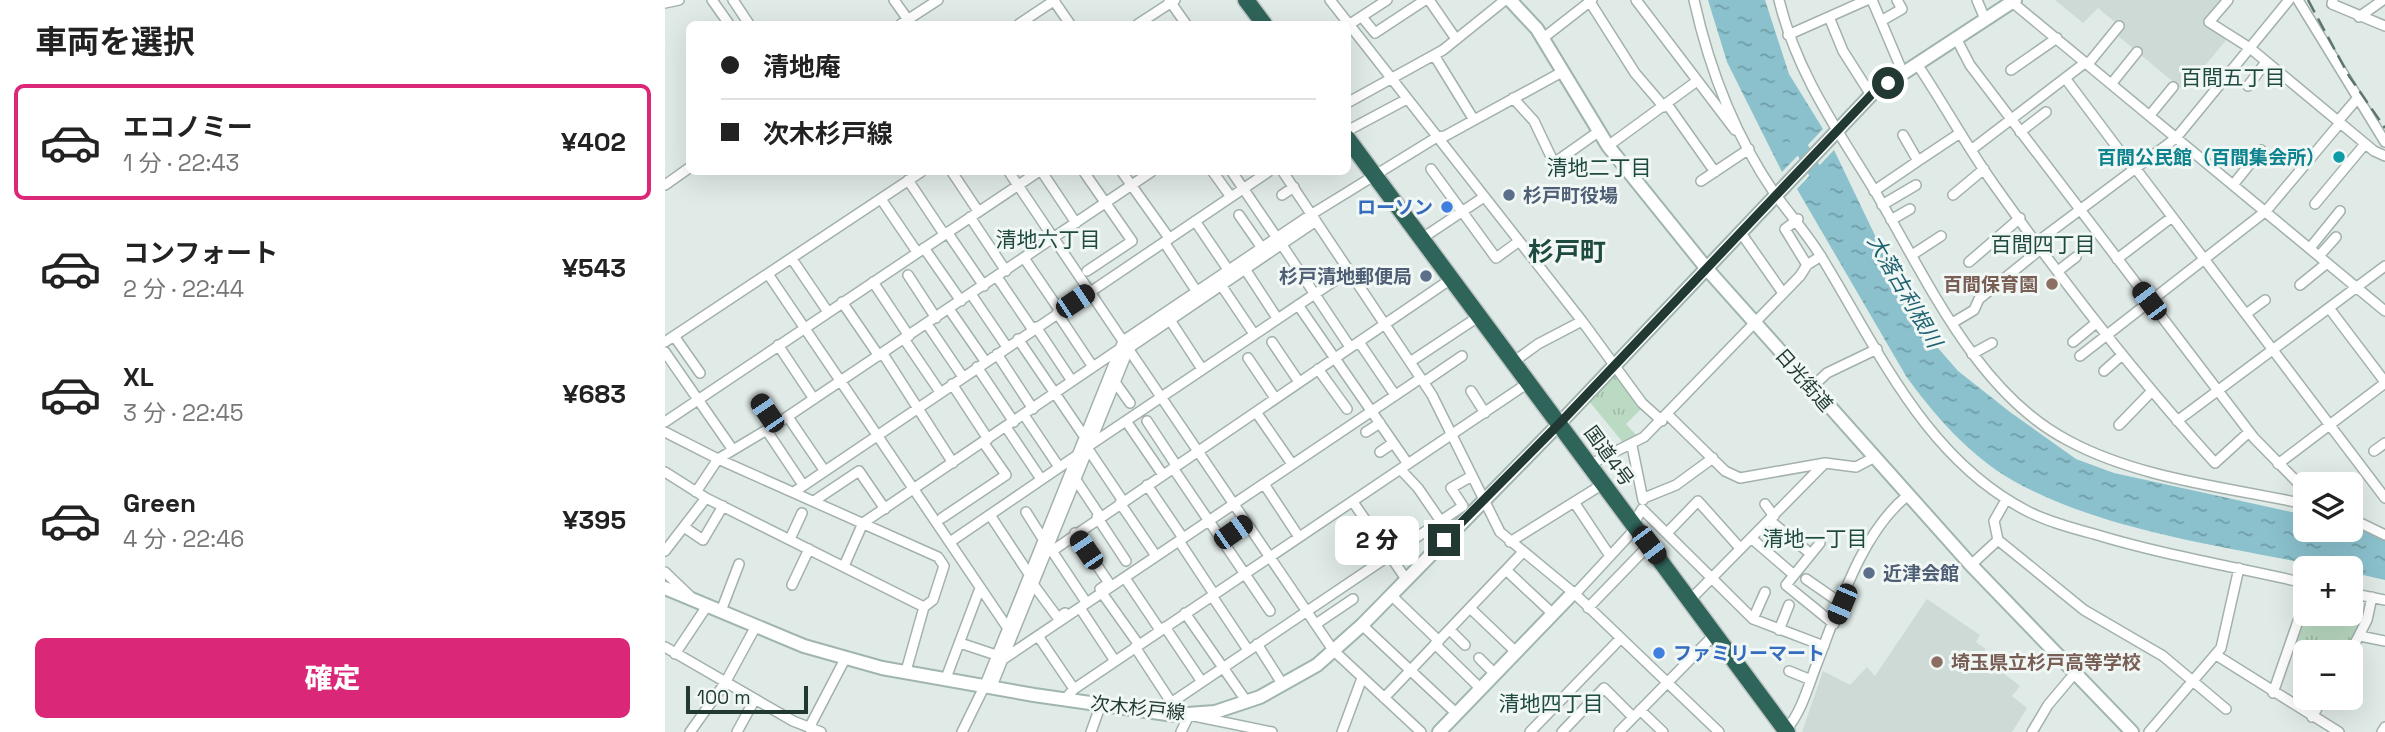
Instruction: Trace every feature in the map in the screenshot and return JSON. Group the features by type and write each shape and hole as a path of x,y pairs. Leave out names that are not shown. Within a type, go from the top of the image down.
{"highway":[{"path":"1246,0 1262,21"},
{"name":"国道4号","path":"1351,143 1603,484 1638,520 1649,545 1787,731"}],"main road":[{"name":"日光街道","path":"1510,0 1542,39 1608,146 1707,269 1907,496 2132,732"},
{"name":"次木杉戸線","path":"665,588 845,659 988,686 1156,713 1189,715 1215,712 1247,702 1317,665 1362,625 1559,424 1871,95 2014,1"},
{"path":"1439,732 1574,594"}],"street":[{"path":"665,3 679,0"},
{"path":"712,0 727,21"},
{"path":"733,0 747,21"},
{"path":"894,0 906,21"},
{"path":"910,21 939,0"},
{"path":"1035,0 1042,9"},
{"path":"1024,21 1054,0 1068,21"},
{"path":"1330,0 1345,21"},
{"path":"1351,23 1387,0"},
{"path":"1362,17 1375,33 1427,0 1456,39"},
{"path":"1351,101 1434,55 1505,0"},
{"path":"1637,0 1743,139 1776,195 1798,219 1909,403 1943,446 1985,486 2031,513 2111,540 2293,580"},
{"path":"1695,0 1707,55 1743,139"},
{"path":"1779,0 1788,35 1824,113 1972,354 2010,397 2033,417 2067,440 2094,453 2144,470 2293,501"},
{"path":"1788,35 1869,0 1903,73"},
{"path":"1881,21 1902,9 1897,0"},
{"path":"1977,0 1985,19"},
{"path":"2228,0 2209,22 2250,48 2365,144 2385,156"},
{"path":"1954,323 1974,310 1979,299 2080,210 2176,138 2290,0"},
{"path":"2298,0 2356,100 2385,142"},
{"path":"2333,0 2332,4 2385,26"},
{"path":"2359,16 2383,0"},
{"path":"1142,21 1171,1 1184,21"},
{"path":"1542,39 1591,1 1635,73 1665,105 1715,172"},
{"path":"2014,1 2385,311"},
{"path":"1829,17 1843,51 1871,95"},
{"path":"1971,150 2087,63 2119,26"},
{"path":"1351,29 1582,321 1641,403 1665,418 1725,471 1740,478 1825,463 1856,467 1873,458"},
{"path":"1956,38 1970,65 2249,432 2293,478"},
{"path":"2011,71 2057,38"},
{"path":"2112,83 2137,52"},
{"path":"1434,55 1474,120"},
{"path":"2248,86 2266,62"},
{"path":"1917,64 1971,150 2058,271 2096,323 2177,421 2215,463 2249,432"},
{"path":"962,732 988,686 1050,549 1124,346 1170,320 1245,269 1375,174 1437,137 1445,136 1562,72"},
{"path":"2066,78 2385,498"},
{"path":"1608,146 1697,81"},
{"path":"2150,115 2173,87"},
{"path":"1351,129 1407,99"},
{"path":"1513,99 1534,121 1554,163 1598,132"},
{"path":"2080,356 2266,211 2356,100"},
{"path":"2020,132 2046,112"},
{"path":"1874,191 1960,133"},
{"path":"1903,135 1918,161"},
{"path":"2315,204 2365,144"},
{"path":"1700,181 1749,149"},
{"path":"2233,184 2261,150"},
{"path":"1431,169 1496,258 1518,242"},
{"path":"1953,195 1984,169"},
{"path":"665,185 686,170"},
{"path":"665,342 916,175"},
{"path":"954,175 1006,271"},
{"path":"1011,175 1124,346 1162,396 1333,650 1421,732"},
{"path":"665,422 1035,175"},
{"path":"1042,175 1076,223"},
{"path":"1086,175 1132,241 1087,271"},
{"path":"1124,175 1167,240 1197,292"},
{"path":"696,492 718,459 814,400 1147,175"},
{"path":"1215,175 1231,197"},
{"path":"1234,175 1314,294 1395,395"},
{"path":"794,492 1263,175"},
{"path":"1288,175 1423,380 1500,532 1574,594 1714,730"},
{"path":"908,180 984,286"},
{"path":"1882,205 1916,185"},
{"path":"1282,195 1294,187"},
{"path":"1422,239 1484,197"},
{"path":"881,199 961,301"},
{"path":"1891,220 1910,209"},
{"path":"2309,248 2340,211"},
{"path":"1239,215 1262,248"},
{"path":"2117,259 2172,217"},
{"path":"1969,262 2020,218"},
{"path":"1798,219 1785,229 1807,265"},
{"path":"1195,221 1229,271"},
{"path":"1741,233 1783,293"},
{"path":"1912,255 1941,236"},
{"path":"2300,285 2323,260 2336,237"},
{"path":"844,566 863,523 1055,394 1262,248 1279,242"},
{"path":"1589,465 1622,448 1632,446 1665,418 1807,265 1821,256"},
{"path":"2058,271 2076,257"},
{"path":"1024,258 1093,367"},
{"path":"792,259 828,312"},
{"path":"2177,421 2385,266"},
{"path":"1245,269 1277,318"},
{"path":"950,542 1077,455 1087,444 1126,421 1349,271"},
{"path":"768,274 1007,627"},
{"path":"908,275 936,318"},
{"path":"997,277 1072,381"},
{"path":"1050,549 1451,279"},
{"path":"873,282 940,392"},
{"path":"1221,285 1254,334"},
{"path":"971,294 1007,347"},
{"path":"2246,314 2265,300"},
{"path":"842,302 917,407 953,463"},
{"path":"1297,305 1380,423 1404,467 1440,520"},
{"path":"2278,464 2385,382 2329,308"},
{"path":"950,309 1041,479"},
{"path":"1410,362 1478,317"},
{"path":"1170,320 1202,369"},
{"path":"1512,363 1538,344 1582,321"},
{"path":"2073,342 2096,323"},
{"path":"927,324 963,377"},
{"path":"674,336 700,373"},
{"path":"1018,340 1087,444 1156,556"},
{"path":"1272,342 1299,382"},
{"path":"1972,354 1992,342"},
{"path":"778,345 814,400"},
{"path":"1087,444 1115,382 1124,346"},
{"path":"1811,388 1827,373 1877,349"},
{"path":"665,352 733,450"},
{"path":"997,354 1033,409"},
{"path":"2103,371 2122,355"},
{"path":"1033,584 1058,618 1125,578 1395,395 1462,356"},
{"path":"1248,358 1275,398"},
{"path":"1318,369 1346,409"},
{"path":"1115,382 1130,403"},
{"path":"1065,699 1074,688 1115,660 1528,383"},
{"path":"942,518 1006,475 951,384"},
{"path":"1471,391 1485,413"},
{"path":"2119,425 2153,391"},
{"path":"759,401 803,485"},
{"path":"1256,412 1292,464"},
{"path":"1024,415 1059,467"},
{"path":"788,417 824,470"},
{"path":"1126,421 1163,475"},
{"path":"1147,421 1208,521 1270,611"},
{"path":"1366,432 1380,423"},
{"path":"665,432 718,459 943,561 933,600 924,607 907,671"},
{"path":"1380,452 1393,443"},
{"path":"2374,451 2385,443"},
{"path":"1574,594 1610,556 1638,520 1644,498 1632,446"},
{"path":"1000,657 1007,627 1077,455"},
{"path":"1644,498 1676,485 1713,458"},
{"path":"1690,600 1825,463"},
{"path":"814,501 859,471 885,509"},
{"path":"665,485 668,474 706,498 924,607"},
{"path":"1156,713 1463,506 1451,488 1470,477"},
{"path":"1076,480 1126,561"},
{"path":"1264,484 1299,537"},
{"path":"1510,542 1603,484"},
{"path":"1147,485 1213,595 1283,685"},
{"path":"1787,731 1811,680 1861,553 1874,530 1907,496"},
{"path":"665,551 706,498"},
{"path":"2006,500 1994,521 1998,540 2084,610 2140,641 2194,679 2226,709"},
{"path":"1667,533 1698,501 1740,548"},
{"path":"1353,502 1406,579"},
{"path":"1574,502 1610,556"},
{"path":"1765,504 1772,518 1811,554"},
{"path":"684,527 703,540 723,506"},
{"path":"1026,512 1043,538"},
{"path":"790,539 803,513"},
{"path":"990,515 1029,574"},
{"path":"1638,520 1667,533 1753,619 1824,646"},
{"path":"1233,532 1246,523"},
{"path":"2363,524 2384,533"},
{"path":"960,643 1000,657 1038,636 1108,583 1075,533"},
{"path":"1751,538 1794,575"},
{"path":"1971,565 1998,540"},
{"path":"1820,543 1786,585 1834,624"},
{"path":"1588,608 1649,545"},
{"path":"792,585 809,549"},
{"path":"1050,549 1115,660"},
{"path":"1384,698 1523,552"},
{"path":"721,611 739,564"},
{"path":"2149,732 2223,644 2239,568"},
{"path":"1507,570 1553,614"},
{"path":"665,572 694,600"},
{"path":"1125,578 1202,682"},
{"path":"1806,579 1842,604"},
{"path":"946,678 980,588"},
{"path":"1753,619 1765,592"},
{"path":"1102,593 1171,702"},
{"path":"1391,595 1481,689"},
{"path":"2363,595 2385,600"},
{"path":"2357,640 2372,597"},
{"path":"1316,624 1353,599"},
{"path":"1779,630 1789,605"},
{"path":"675,654 707,606"},
{"path":"1470,608 1516,652"},
{"path":"1185,613 1247,702"},
{"path":"1362,625 1457,714"},
{"path":"690,732 725,683 756,626"},
{"path":"2273,693 2296,626"},
{"path":"1450,630 1465,645"},
{"path":"1619,732 1715,634"},
{"path":"2360,635 2385,641"},
{"path":"1038,636 1074,688"},
{"path":"1532,731 1620,639"},
{"path":"665,647 725,683 821,732"},
{"path":"2215,655 2339,732"},
{"path":"1479,658 1495,674"},
{"path":"809,728 845,659"},
{"path":"1789,671 1811,680"},
{"path":"2032,732 2048,705 2075,673"},
{"path":"1342,732 1362,678"},
{"path":"1562,732 1604,688 1663,732"},
{"path":"737,732 755,699"},
{"path":"1091,732 1101,705"},
{"path":"2312,717 2316,710"},
{"path":"1181,732 1189,715 1227,728 1272,732"},
{"path":"2382,732 2385,727"}],"shaded area":[{"path":"2055,0 2224,0 2206,23 2227,39 2184,91 2116,34 2121,27 2098,8 2083,23"},
{"name":"埼玉県立杉戸高等学校","path":"1927,599 1980,635 1976,642 1986,649 1981,656 2020,686 2012,696 2027,708 2012,732 1802,732 1823,671 1850,685 1867,667 1875,676"}],"green space":[{"path":"1616,375 1643,407 1626,424 1638,437 1625,445 1589,401"},
{"path":"2301,626 2360,626 2351,640 2296,640"}],"water":[{"path":"1708,0 1765,0 1789,74 1823,129 1782,172 1727,62"},
{"path":"1834,150 1918,325 1958,371 2076,459 2114,473 2293,512 2293,542 2363,542 2363,529 2385,538 2385,580 2363,575 2363,556 2293,556 2293,561 2168,536 2086,513 2012,480 1967,447 1928,405 1906,376 1797,189"}],"waterway":[{"name":"大落古利根川","path":"1794,135 1824,187"}],"railway":[{"path":"2308,0 2349,76 2385,128"}],"place":[{"name":"百間公民館（百間集会所）","path":"2339,157"},
{"name":"杉戸町役場","path":"1509,195"},
{"name":"ローソン","path":"1447,207"},
{"name":"杉戸清地郵便局","path":"1426,276"},
{"name":"百間保育園","path":"2052,284"},
{"name":"近津会館","path":"1869,573"},
{"name":"ファミリーマート","path":"1659,653"},
{"name":"埼玉県立杉戸高等学校","path":"1937,662"}],"district":[{"name":"百間五丁目","path":"2233,77"},
{"name":"清地二丁目","path":"1599,167"},
{"name":"清地六丁目","path":"1048,239"},
{"name":"百間四丁目","path":"2043,244"},
{"name":"杉戸町","path":"1567,252"},
{"name":"清地一丁目","path":"1815,538"},
{"name":"清地四丁目","path":"1551,703"}],"route":[{"path":"1444,540 1559,424 1873,93 1888,83"}]}
